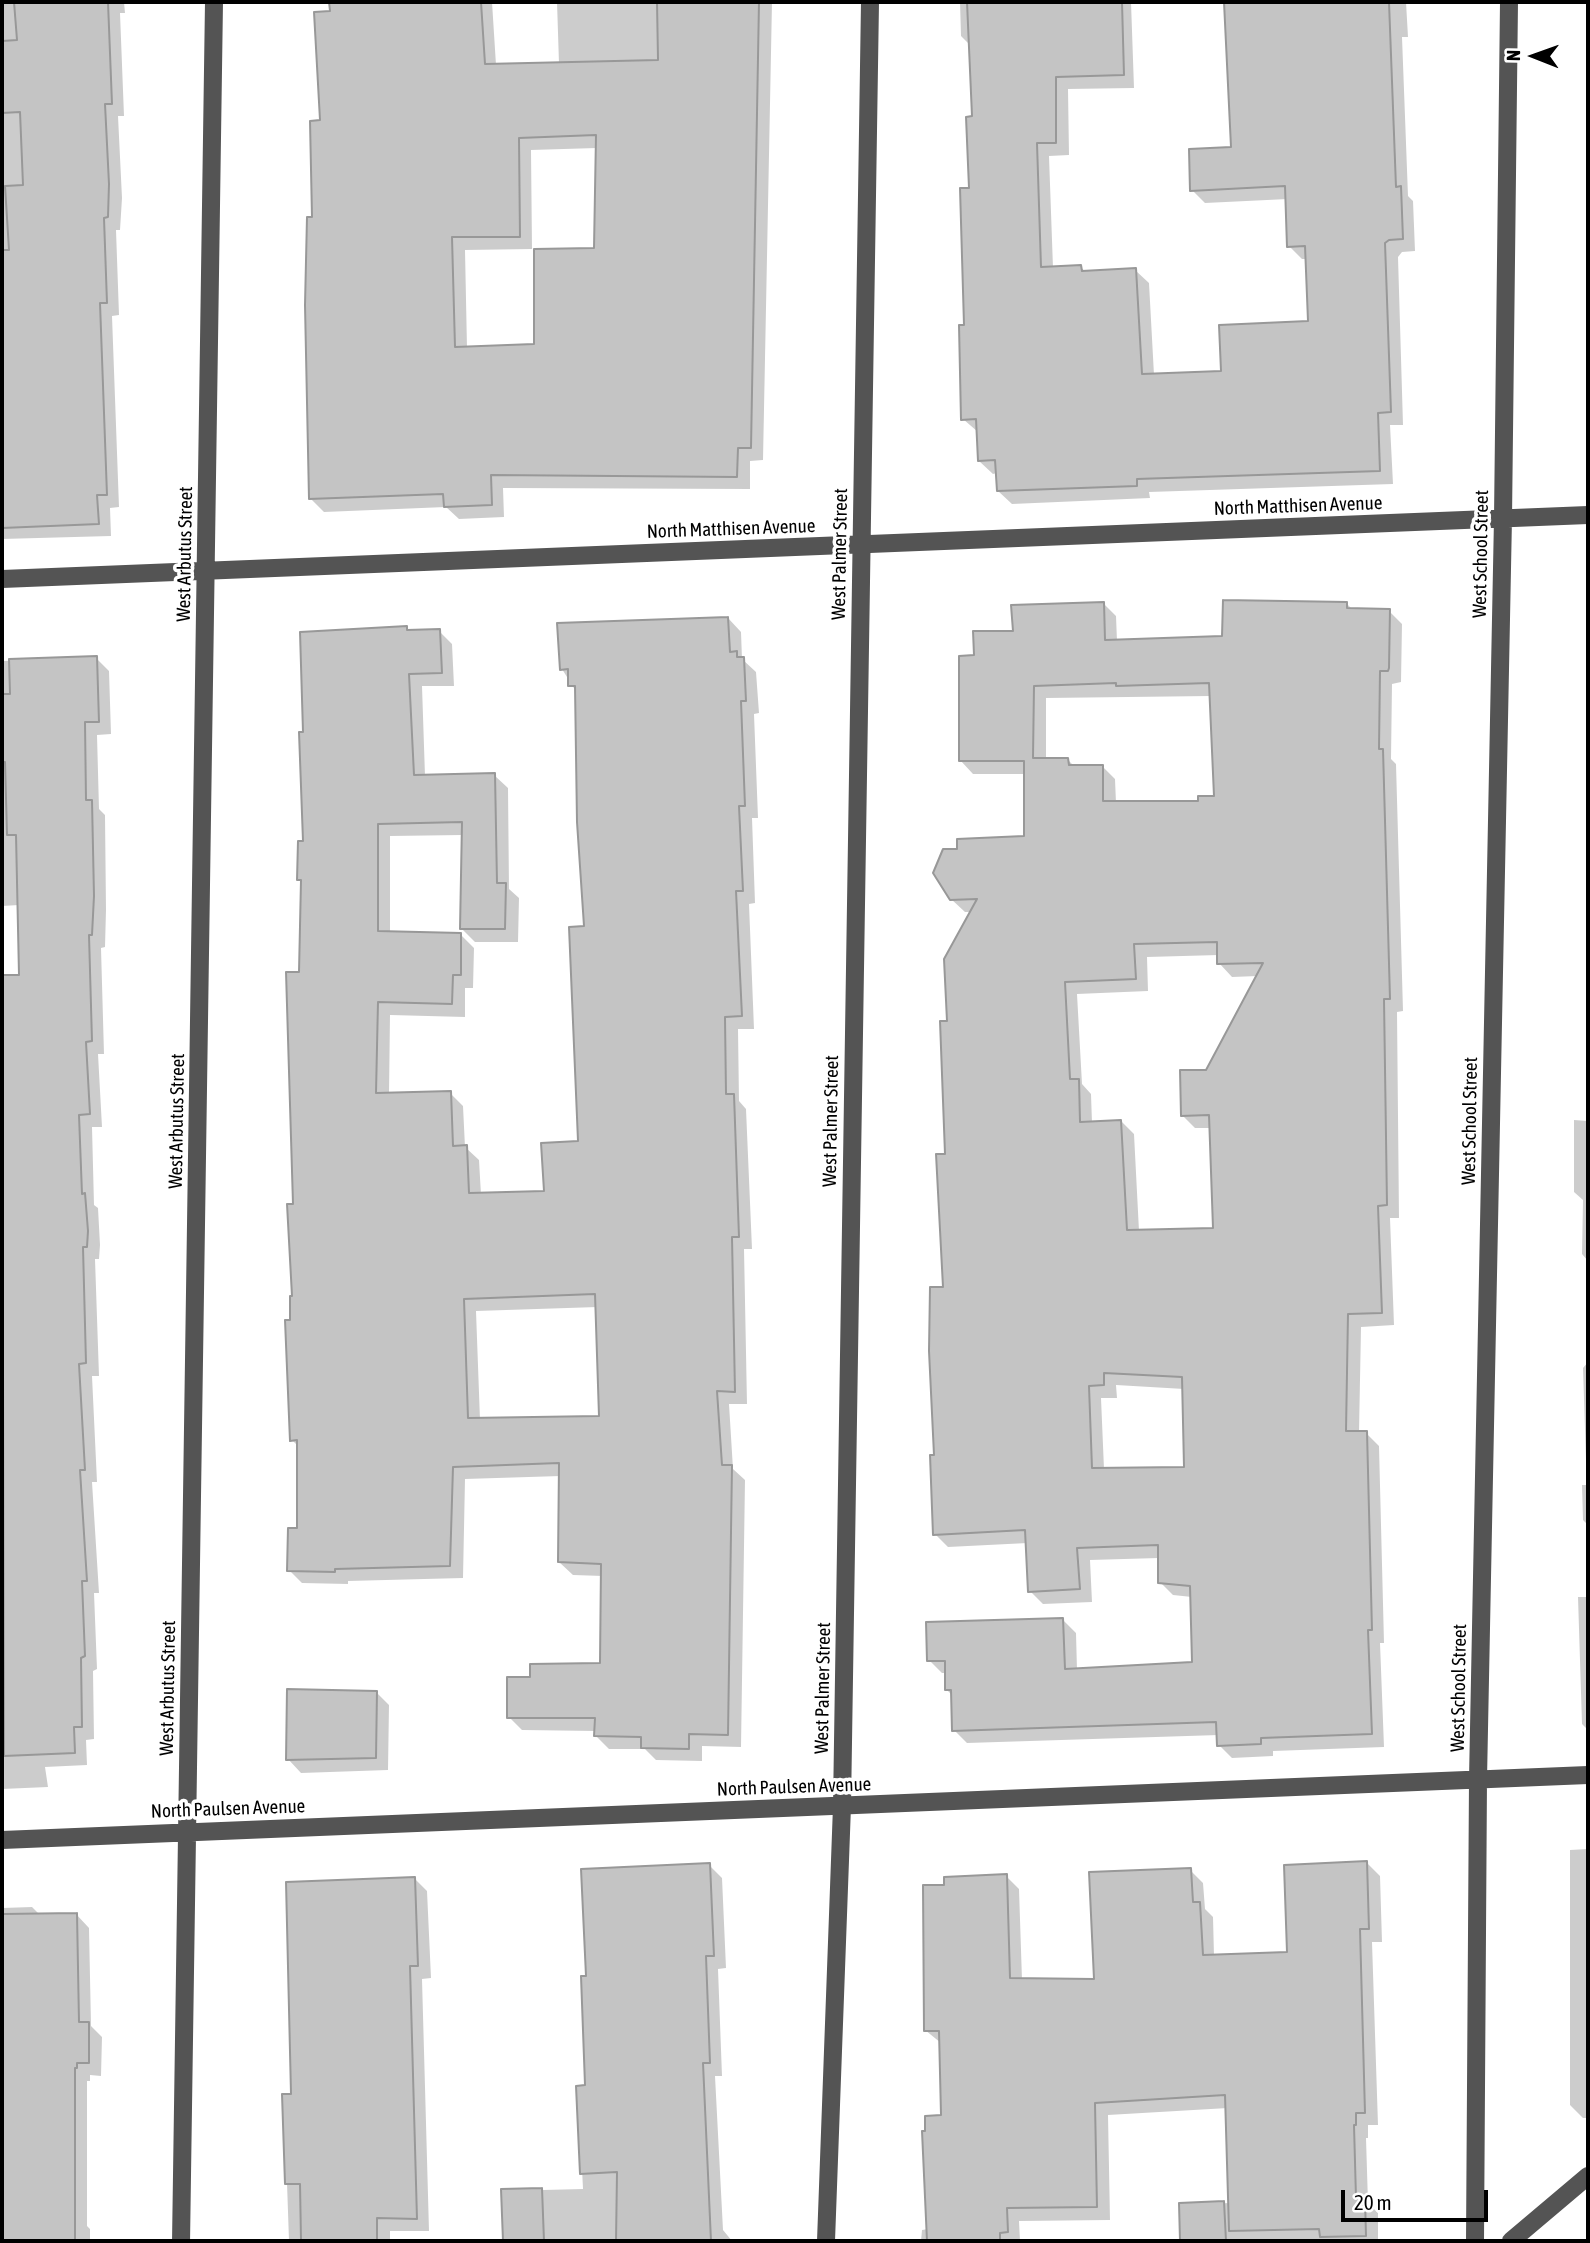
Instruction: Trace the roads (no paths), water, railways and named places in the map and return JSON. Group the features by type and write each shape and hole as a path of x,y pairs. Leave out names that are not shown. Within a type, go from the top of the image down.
{"street":[{"name":"West Arbutus Street","path":"181,2241 214,2"},
{"name":"West Palmer Street","path":"826,2241 842,1806 870,2"},
{"name":"West School Street","path":"1475,2241 1478,1780 1503,519 1509,2"},
{"name":"North Matthisen Avenue","path":"2,579 1588,515"},
{"name":"North Paulsen Avenue","path":"2,1840 1588,1775"},
{"path":"1511,2241 1588,2176"}]}
